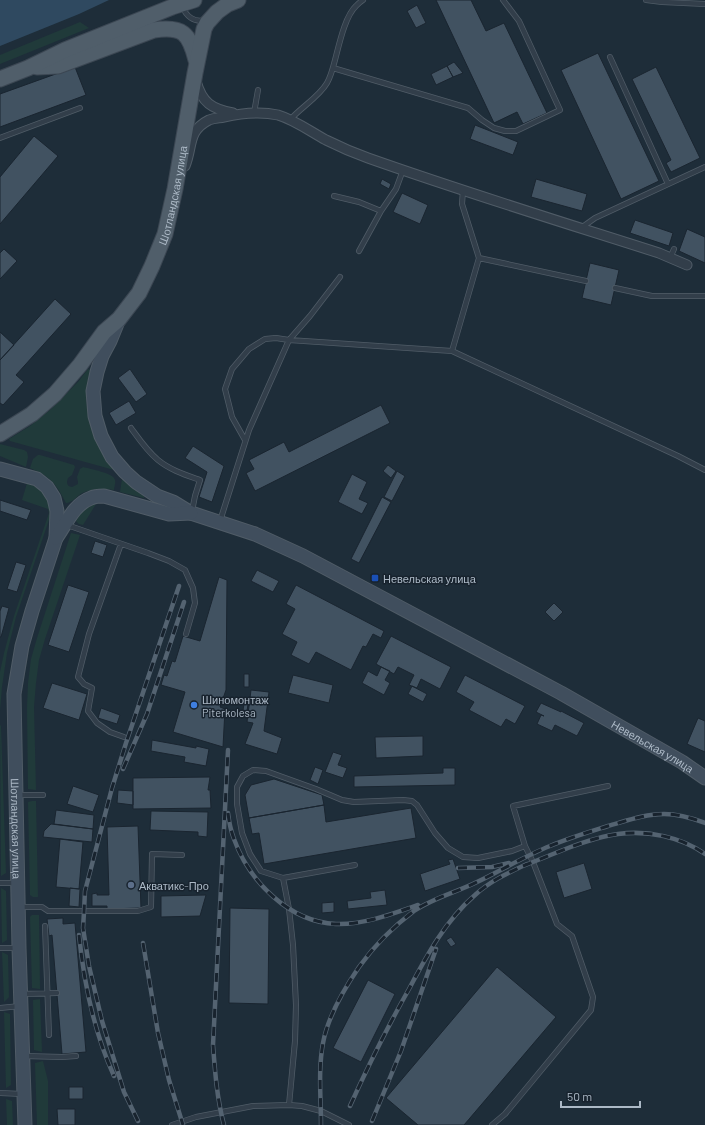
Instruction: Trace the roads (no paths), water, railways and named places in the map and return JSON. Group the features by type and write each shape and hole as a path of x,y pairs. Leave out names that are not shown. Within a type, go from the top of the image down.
{"main road":[{"path":"211,18 222,8 238,0"},
{"path":"0,79 28,68 65,50 188,2"},
{"name":"Шотландская улица","path":"0,434 32,414 55,394 76,370 104,332 120,319 139,293 152,266 164,234 175,188 204,29 211,18"},
{"path":"28,68 58,66 154,30 167,28 177,30 189,38 192,44 196,67"}],"street":[{"path":"196,67 198,88 205,101 211,106 222,111 236,114"},
{"path":"175,188 188,160 194,133 199,127 210,120 236,114 266,113 290,120 328,141 366,157 670,258 687,265"},
{"path":"120,319 102,356 93,391 95,416 101,436 112,457 136,482 157,496 173,502 191,513"},
{"path":"0,469 37,479 47,487 54,498 57,511 56,538"},
{"path":"56,538 72,513 85,501 93,497 104,496 169,514 191,513"},
{"name":"Невельская улица","path":"191,513 255,534 303,556 600,714 682,762 705,778"},
{"name":"Шотландская улица","path":"25,1125 19,948 14,694 22,646 56,538"}],"lane":[{"path":"290,120 321,91 326,84 331,75 338,45 348,18 355,6 363,0"},
{"path":"333,68 468,108 494,128 505,131 516,131 560,110 519,21 503,0"},
{"path":"646,0 705,4"},
{"path":"188,2 184,11 188,17 202,21 211,18"},
{"path":"610,57 668,184"},
{"path":"254,113 258,90"},
{"path":"0,138 80,108"},
{"path":"580,228 595,218 705,167"},
{"path":"358,251 381,211 396,189 403,170"},
{"path":"452,351 480,258 462,204 463,190"},
{"path":"334,196 359,202 381,211"},
{"path":"670,258 674,249"},
{"path":"480,258 586,281"},
{"path":"220,522 249,430 289,340 310,316 340,277"},
{"path":"615,288 652,296 705,296"},
{"path":"246,440 232,418 225,389 232,369 249,349 265,339 276,338 452,351 705,470"},
{"path":"131,428 145,447 158,460 183,475 200,480 191,513"},
{"path":"65,524 148,553 185,570 193,588 195,603 186,634"},
{"path":"121,544 89,634 78,677 84,684 92,688 88,711 97,723 110,732 124,737"},
{"path":"355,866 283,878 260,871 250,854 242,833 237,804 237,786 243,776 253,770 266,771 342,800 354,802 412,801 417,805 435,833 448,848 463,857 484,857 512,851 525,846"},
{"path":"492,1125 505,1114 591,1010 593,997 572,936 557,924 525,846 513,806 608,786"},
{"path":"16,795 43,795"},
{"path":"18,907 42,908 48,911 138,911 151,907 152,854 182,854"},
{"path":"283,878 289,909 293,945 296,1005 295,1041 289,1105"},
{"path":"0,883 18,883"},
{"path":"45,926 49,1036"},
{"path":"0,948 19,948"},
{"path":"0,1008 21,1000 57,993"},
{"path":"22,1056 76,1056"},
{"path":"0,1093 24,1094"},
{"path":"172,1125 196,1117 253,1106 289,1105 302,1106 321,1111 349,1125"}],"water":[{"path":"0,0 109,0 79,14 0,46"}],"railway":[{"path":"138,1121 124,1092 102,1021 89,966 83,928 85,891 112,788 179,586"},
{"path":"123,769 147,714 184,602"},
{"path":"224,1125 218,1095 213,1045 228,750"},
{"path":"228,813 234,839 241,855 260,884 287,907 302,916 336,924 357,923 418,905"},
{"path":"321,1125 321,1053 325,1033 337,1003 365,959 392,930 414,911 429,902 477,882 541,850 608,826 643,816 657,814 685,817 705,823"},
{"path":"523,866 568,848 593,840 612,835 629,833 652,834 675,839 686,843 705,854"},
{"path":"458,868 492,867 509,863"},
{"path":"350,1106 393,1018 430,951 446,927 464,905 481,890 527,864"},
{"path":"79,935 87,990 95,1025 114,1076"},
{"path":"143,943 158,1033 169,1080 183,1125"},
{"path":"372,1121 401,1051 436,949"}],"place":[{"name":"Невельская улица","path":"375,578"},
{"name":"Шиномонтаж Piterkolesa","path":"194,705"},
{"name":"Акватикс-Про","path":"131,885"}]}
